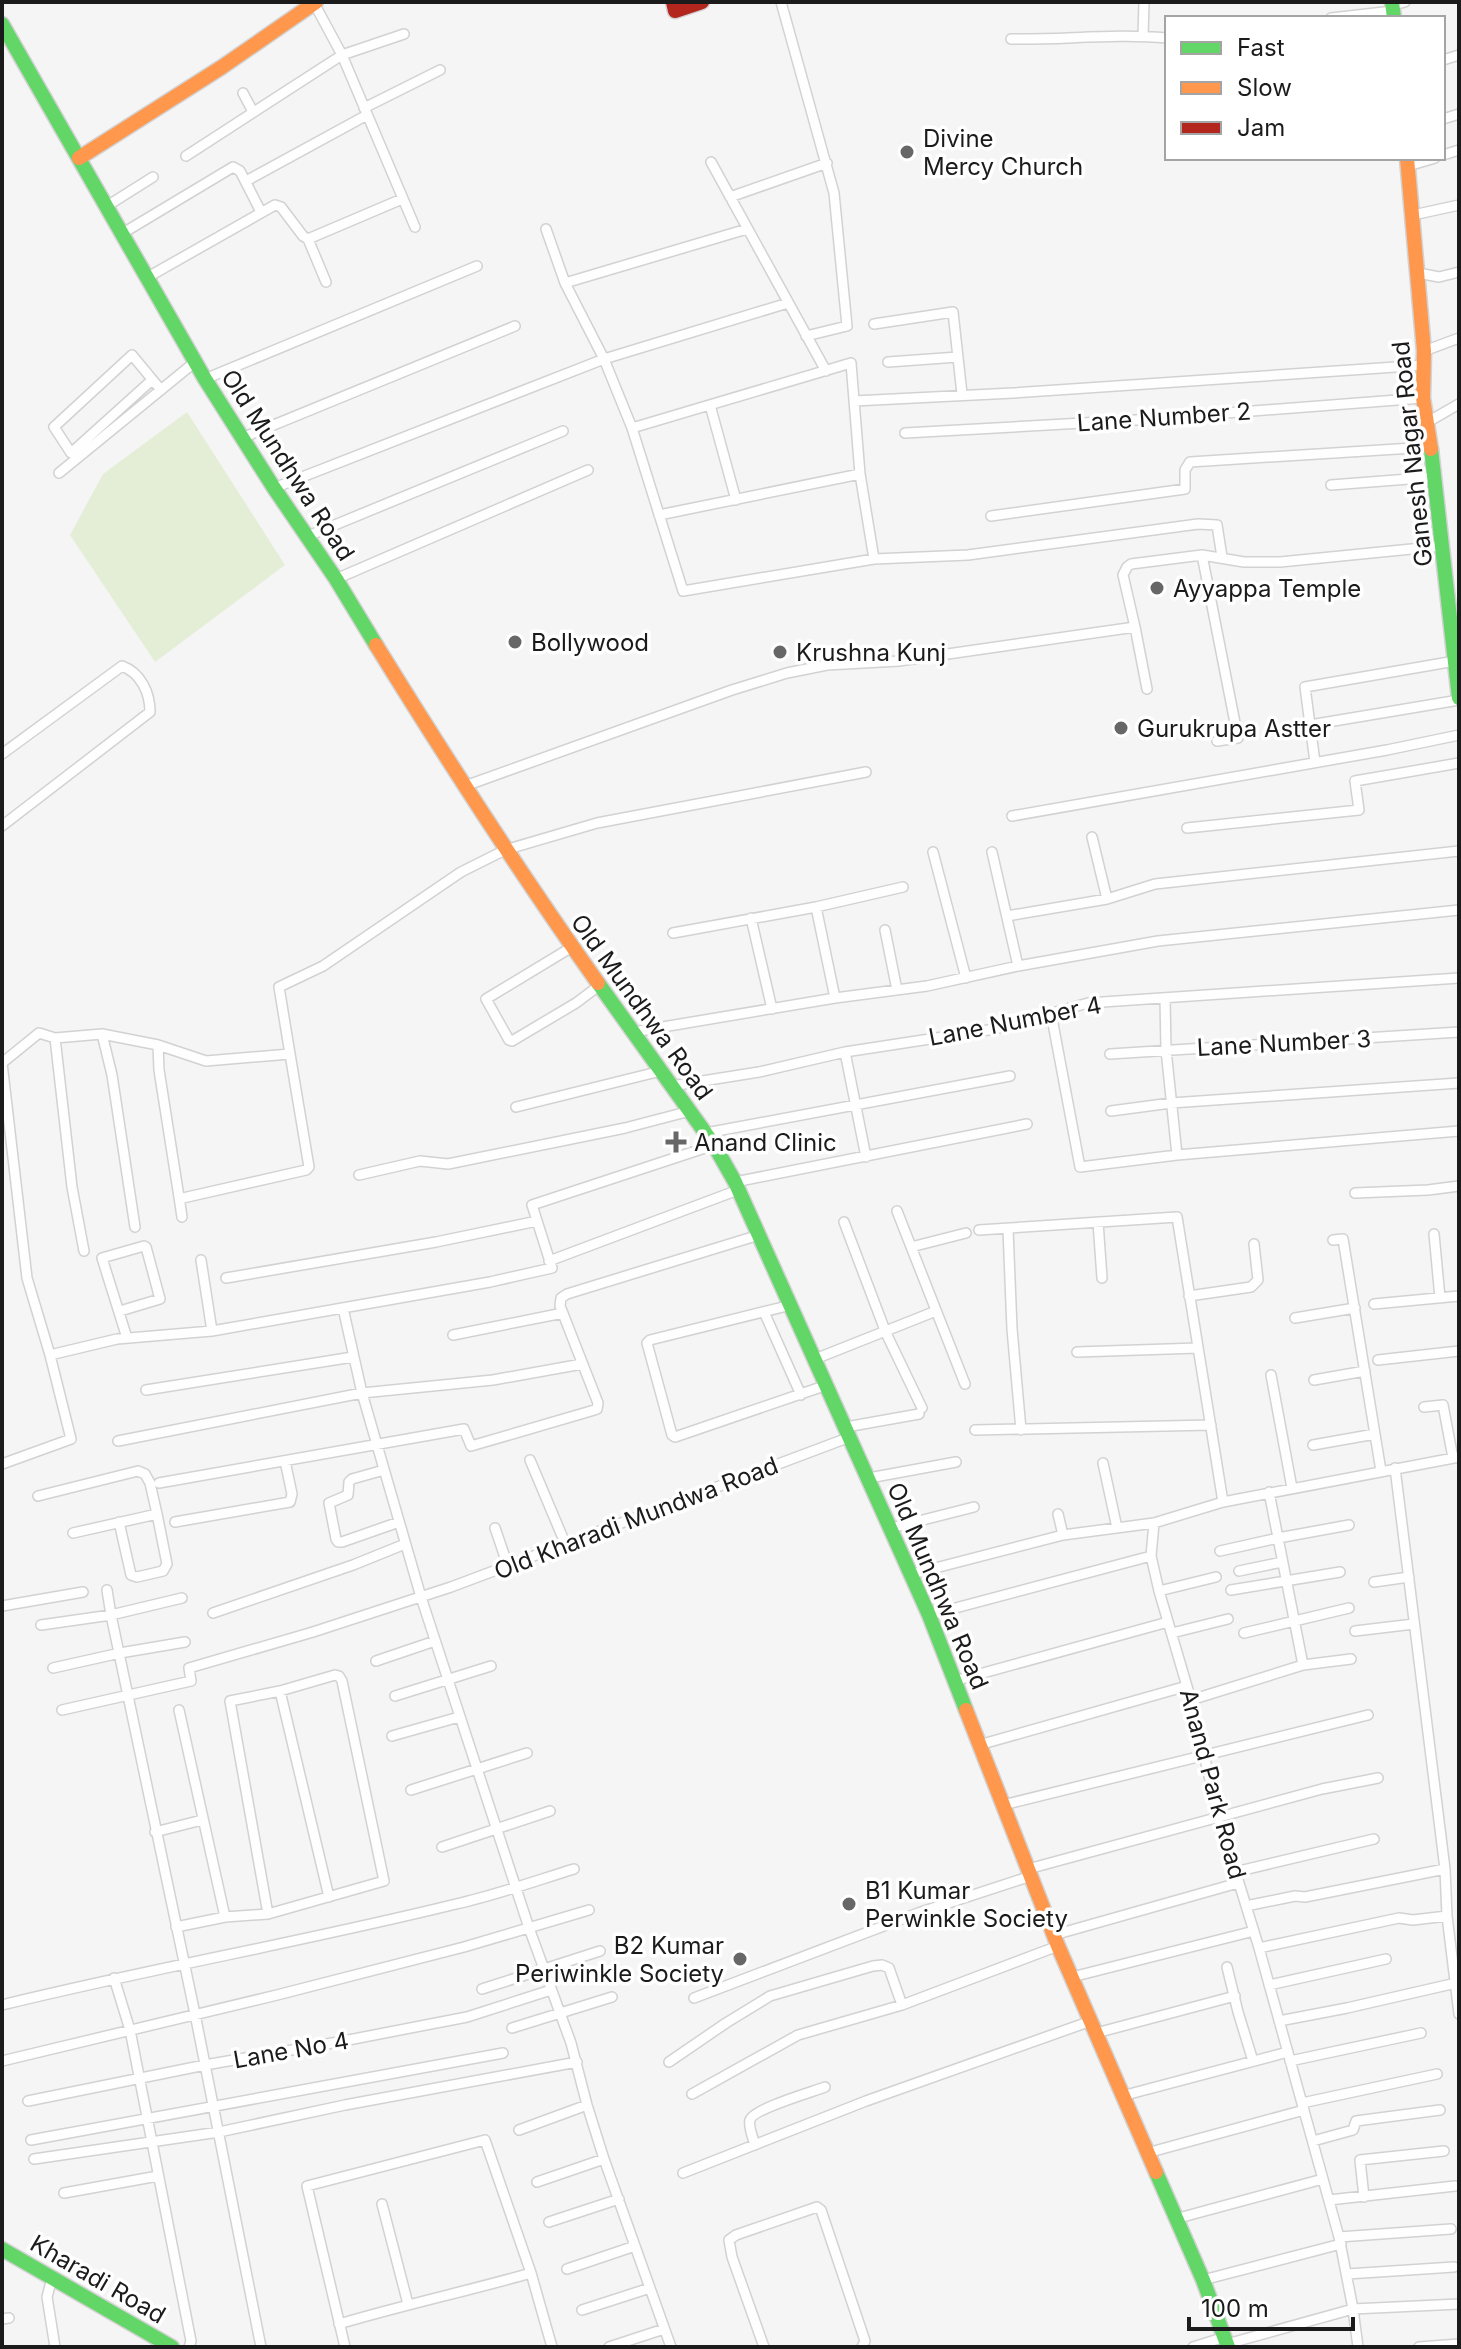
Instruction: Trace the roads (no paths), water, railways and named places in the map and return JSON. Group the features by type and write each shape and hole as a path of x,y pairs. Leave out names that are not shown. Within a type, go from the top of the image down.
{"street":[{"path":"673,2 675,11 702,2"},
{"path":"781,2 835,196 847,326 806,336"},
{"path":"1143,36 1144,2"},
{"path":"79,158 222,67 315,3 342,55 415,227"},
{"path":"1344,16 1395,8"},
{"name":"Old Mundhwa Road","path":"2,24 195,362 242,438 336,579 505,850 710,1139 736,1186 912,1574 1056,1940 1203,2280 1227,2343"},
{"path":"186,156 342,55 404,34"},
{"path":"1011,39 1165,38"},
{"path":"246,181 440,70"},
{"path":"243,93 253,112"},
{"path":"711,162 826,371"},
{"name":"Ganesh Nagar Road","path":"1408,162 1424,358 1423,398 1435,477 1459,699"},
{"path":"730,197 827,163"},
{"path":"123,233 226,169 237,168 261,212"},
{"path":"107,206 153,177"},
{"path":"308,239 402,199"},
{"path":"148,277 275,205 281,207 308,239 326,282"},
{"path":"1413,215 1459,205"},
{"path":"546,229 565,283 604,359 632,428 683,591 874,559 968,555 1198,524 1217,525 1222,557"},
{"path":"565,283 747,229"},
{"path":"205,379 477,266"},
{"path":"1418,273 1439,277 1459,272"},
{"path":"274,488 604,359 788,303"},
{"path":"874,324 953,312 962,394"},
{"path":"242,438 515,326"},
{"path":"854,401 1013,393 1424,358 1459,338"},
{"path":"152,380 71,453 54,427 132,355 161,390"},
{"path":"888,362 958,357"},
{"path":"59,473 195,362"},
{"path":"632,428 851,363 860,474 874,559"},
{"name":"Lane Number 2","path":"905,433 1136,420 1423,398"},
{"path":"1426,423 1459,404"},
{"path":"710,405 736,500"},
{"path":"308,536 563,431"},
{"path":"991,516 1185,489 1185,470 1190,462 1429,447"},
{"path":"336,579 588,470"},
{"path":"659,515 860,474"},
{"path":"1331,485 1435,477"},
{"path":"1147,689 1123,575 1131,564 1202,555 1244,562 1280,562 1442,546"},
{"path":"1202,555 1238,738 1217,741"},
{"path":"465,786 787,673 827,665 899,661 1135,627"},
{"path":"2,754 122,666 132,670 150,699 150,712 2,826"},
{"path":"1315,762 1305,687 1457,669"},
{"path":"1310,725 1459,699"},
{"path":"1012,816 1459,735"},
{"path":"1187,828 1359,810 1355,781 1459,763"},
{"path":"179,1197 309,1167 279,987 323,966 461,872 505,850 597,823 866,772"},
{"path":"1092,837 1107,899"},
{"path":"1007,916 1107,899 1155,884 1459,851"},
{"path":"933,852 966,978"},
{"path":"992,852 1018,966"},
{"path":"673,933 816,907 903,887"},
{"path":"816,907 835,998"},
{"path":"633,1032 897,990 1158,941 1459,910"},
{"path":"751,918 772,1009"},
{"path":"885,930 897,990"},
{"path":"572,947 486,999 509,1040 576,1003 600,985"},
{"name":"Lane Number 4","path":"671,1086 759,1072 845,1052 995,1029 1088,1003 1459,978"},
{"path":"1165,998 1166,1050 1177,1155"},
{"path":"1051,1013 1080,1167 1177,1155 1459,1131"},
{"name":"Lane Number 3","path":"1110,1054 1459,1032"},
{"path":"2,1464 71,1439 27,1278 2,1063 39,1033 55,1038 102,1034 158,1045 206,1061 290,1054"},
{"path":"102,1034 112,1075 135,1227"},
{"path":"55,1038 72,1187 84,1251"},
{"path":"158,1045 159,1070 182,1217"},
{"path":"845,1052 866,1157"},
{"path":"516,1107 661,1071"},
{"path":"50,1355 127,1338 212,1331 490,1282 552,1268 532,1205 710,1139 856,1105 1010,1076"},
{"path":"1111,1111 1171,1103 1459,1083"},
{"path":"359,1175 420,1161 448,1164 625,1128 690,1111"},
{"path":"549,1261 736,1186 1027,1124"},
{"path":"1355,1193 1459,1186"},
{"path":"897,1211 965,1384"},
{"path":"979,1230 1177,1217 1223,1502"},
{"path":"226,1278 422,1245 537,1221"},
{"path":"844,1222 886,1333"},
{"path":"1098,1222 1102,1278"},
{"path":"1008,1229 1012,1329 1021,1430"},
{"path":"911,1247 966,1233"},
{"path":"1434,1234 1440,1298"},
{"path":"159,1483 464,1429 471,1446 597,1409 598,1403 563,1313 561,1298 759,1235"},
{"path":"1333,1240 1343,1239 1381,1471"},
{"path":"1189,1296 1251,1287 1258,1280 1254,1244"},
{"path":"120,1311 160,1299 144,1246 102,1258 127,1338"},
{"path":"201,1260 212,1331"},
{"path":"1374,1304 1459,1296"},
{"path":"791,1305 647,1343 672,1435 675,1437 827,1385"},
{"path":"343,1308 362,1393 447,1680 577,2062 604,2159 671,2347"},
{"path":"1295,1318 1355,1308"},
{"path":"815,1359 936,1311"},
{"path":"764,1312 801,1395"},
{"path":"453,1335 563,1313"},
{"name":"Old Kharadi Mundwa Road","path":"128,1696 191,1681 189,1668 421,1597 508,1566 848,1432 920,1411 886,1333"},
{"path":"1077,1352 1198,1348"},
{"path":"1378,1360 1459,1351"},
{"path":"146,1390 353,1357"},
{"path":"118,1441 362,1393 493,1380 582,1364"},
{"path":"1314,1380 1365,1371"},
{"path":"1271,1375 1292,1488"},
{"path":"912,1574 1063,1535 1154,1523 1269,1492 1456,1458 1443,1405 1424,1407"},
{"path":"975,1430 1211,1425"},
{"path":"1313,1445 1375,1434"},
{"path":"530,1460 565,1543"},
{"path":"175,1522 290,1502 292,1494 285,1461"},
{"path":"869,1478 956,1462"},
{"path":"1103,1463 1117,1528"},
{"path":"1395,1468 1445,1869 1447,1916 1459,2014"},
{"path":"384,1470 352,1479 348,1495 329,1503 336,1539 342,1542 399,1522"},
{"path":"38,1496 138,1471 145,1474 157,1514 166,1568 137,1577 131,1575 119,1522"},
{"path":"1269,1492 1303,1665"},
{"path":"891,1528 974,1507"},
{"path":"73,1533 157,1514"},
{"path":"1058,1514 1063,1535"},
{"name":"Anand Park Road","path":"1154,1523 1151,1556 1159,1591 1191,1700 1219,1818 1259,1948 1340,2240 1358,2347"},
{"path":"1220,1551 1349,1525"},
{"path":"495,1528 508,1566"},
{"path":"213,1613 405,1544"},
{"path":"929,1615 1151,1556"},
{"path":"1239,1571 1282,1562"},
{"path":"1231,1590 1340,1572"},
{"path":"1159,1591 1216,1577"},
{"path":"1374,1582 1409,1577"},
{"path":"107,1590 261,2347"},
{"path":"2,1606 83,1592"},
{"path":"41,1625 111,1615 182,1598"},
{"path":"1244,1633 1349,1608"},
{"path":"1172,1633 1228,1619"},
{"path":"954,1681 1168,1622"},
{"path":"1355,1631 1414,1624"},
{"path":"376,1661 435,1641"},
{"path":"53,1668 185,1642"},
{"path":"1191,1700 1303,1665 1351,1659"},
{"path":"395,1696 491,1666"},
{"path":"176,1927 225,1917 268,1914 384,1881 339,1676 230,1701 268,1914"},
{"path":"979,1745 1187,1686"},
{"path":"280,1691 329,1897"},
{"path":"62,1710 128,1696"},
{"path":"179,1710 225,1917"},
{"path":"1003,1805 1368,1715"},
{"path":"392,1736 459,1717"},
{"path":"411,1790 527,1753"},
{"path":"694,1998 1029,1872 1322,1789 1378,1778"},
{"path":"442,1847 550,1811"},
{"path":"155,1832 202,1820"},
{"path":"1235,1872 1374,1839"},
{"path":"2,2005 458,1904 574,1869"},
{"path":"1246,1906 1445,1869"},
{"path":"692,2094 798,2035 902,2005 1056,1940 1238,1883"},
{"path":"2,2061 464,1947 589,1910"},
{"path":"1259,1948 1399,1918 1413,1920 1447,1916"},
{"path":"1072,1977 1254,1931"},
{"path":"482,1989 600,1951"},
{"path":"1269,1985 1386,1959"},
{"path":"669,2062 770,1996 873,1966 889,1968 902,2005"},
{"path":"1227,1967 1253,2061"},
{"path":"114,1978 130,2030 191,2341 189,2347"},
{"path":"1279,2021 1456,1983"},
{"name":"Lane No 4","path":"28,2101 467,2017 551,1990"},
{"path":"683,2173 866,2101 1093,2027 1235,1996"},
{"path":"512,2028 612,1997"},
{"path":"1122,2096 1253,2061 1421,2033"},
{"path":"31,2140 503,2053"},
{"path":"34,2159 219,2132 577,2062"},
{"path":"1147,2153 1303,2106 1437,2074"},
{"path":"755,2145 749,2121 752,2116 825,2087"},
{"path":"519,2130 587,2105"},
{"path":"1313,2141 1353,2130 1356,2121 1440,2110"},
{"path":"345,2347 307,2186 485,2140 531,2273 552,2347"},
{"path":"1364,2197 1360,2160 1444,2151"},
{"path":"537,2182 604,2159"},
{"path":"64,2193 158,2176"},
{"path":"1175,2219 1323,2179"},
{"path":"1329,2200 1455,2186"},
{"path":"549,2222 619,2199"},
{"path":"382,2204 408,2304"},
{"path":"764,2347 739,2280 729,2240 817,2207 821,2210 865,2341 862,2347"},
{"path":"1203,2280 1340,2240 1451,2229"},
{"name":"Kharadi Road","path":"3,2246 163,2345"},
{"path":"567,2269 635,2246"},
{"path":"1347,2274 1454,2267"},
{"path":"339,2324 531,2273"},
{"path":"52,2278 47,2297 55,2347"},
{"path":"582,2310 650,2288"},
{"path":"1193,2347 1227,2343 1353,2309 1459,2304"},
{"path":"609,2347 664,2329"},
{"path":"1419,2347 1459,2344"}],"place":[{"name":"Divine Mercy Church","path":"907,152"},
{"name":"Ayyappa Temple","path":"1157,588"},
{"name":"Bollywood","path":"515,642"},
{"name":"Krushna Kunj","path":"780,652"},
{"name":"Gurukrupa Astter","path":"1121,728"},
{"name":"Anand Clinic","path":"676,1142"},
{"name":"B1 Kumar Perwinkle Society","path":"849,1904"},
{"name":"B2 Kumar Periwinkle Society","path":"740,1959"}]}
